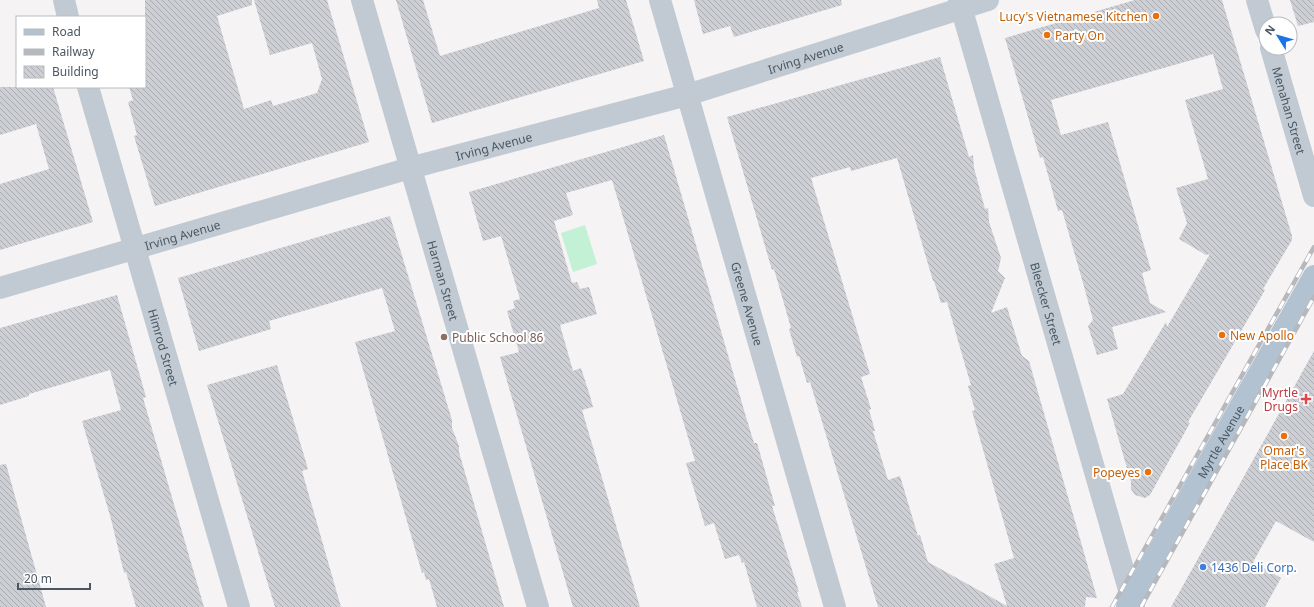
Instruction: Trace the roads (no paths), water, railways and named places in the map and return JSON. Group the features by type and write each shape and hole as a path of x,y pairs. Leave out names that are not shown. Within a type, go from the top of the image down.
{"main road":[{"name":"Myrtle Avenue","path":"1131,604 1314,276"}],"street":[{"path":"64,0 68,16"},
{"name":"Harman Street","path":"362,0 538,607"},
{"name":"Greene Avenue","path":"660,0 835,607"},
{"name":"Irving Avenue","path":"0,288 410,168 687,95 960,4 988,0"},
{"path":"1257,0 1262,16"},
{"name":"Bleecker Street","path":"960,4 1131,604"},
{"name":"Menahan Street","path":"1273,56 1314,196"},
{"name":"Himrod Street","path":"88,88 239,607"}],"railway":[{"path":"1112,607 1314,247"},
{"path":"1141,607 1314,297"}],"place":[{"name":"Lucy's Vietnamese Kitchen","path":"1156,16"},
{"name":"Party On","path":"1047,35"},
{"name":"New Apollo","path":"1222,335"},
{"name":"Public School 86","path":"444,337"},
{"name":"Myrtle Drugs","path":"1306,399"},
{"name":"Omar's Place BK","path":"1284,436"},
{"name":"Popeyes","path":"1148,472"},
{"name":"1436 Deli Corp.","path":"1203,567"}]}
